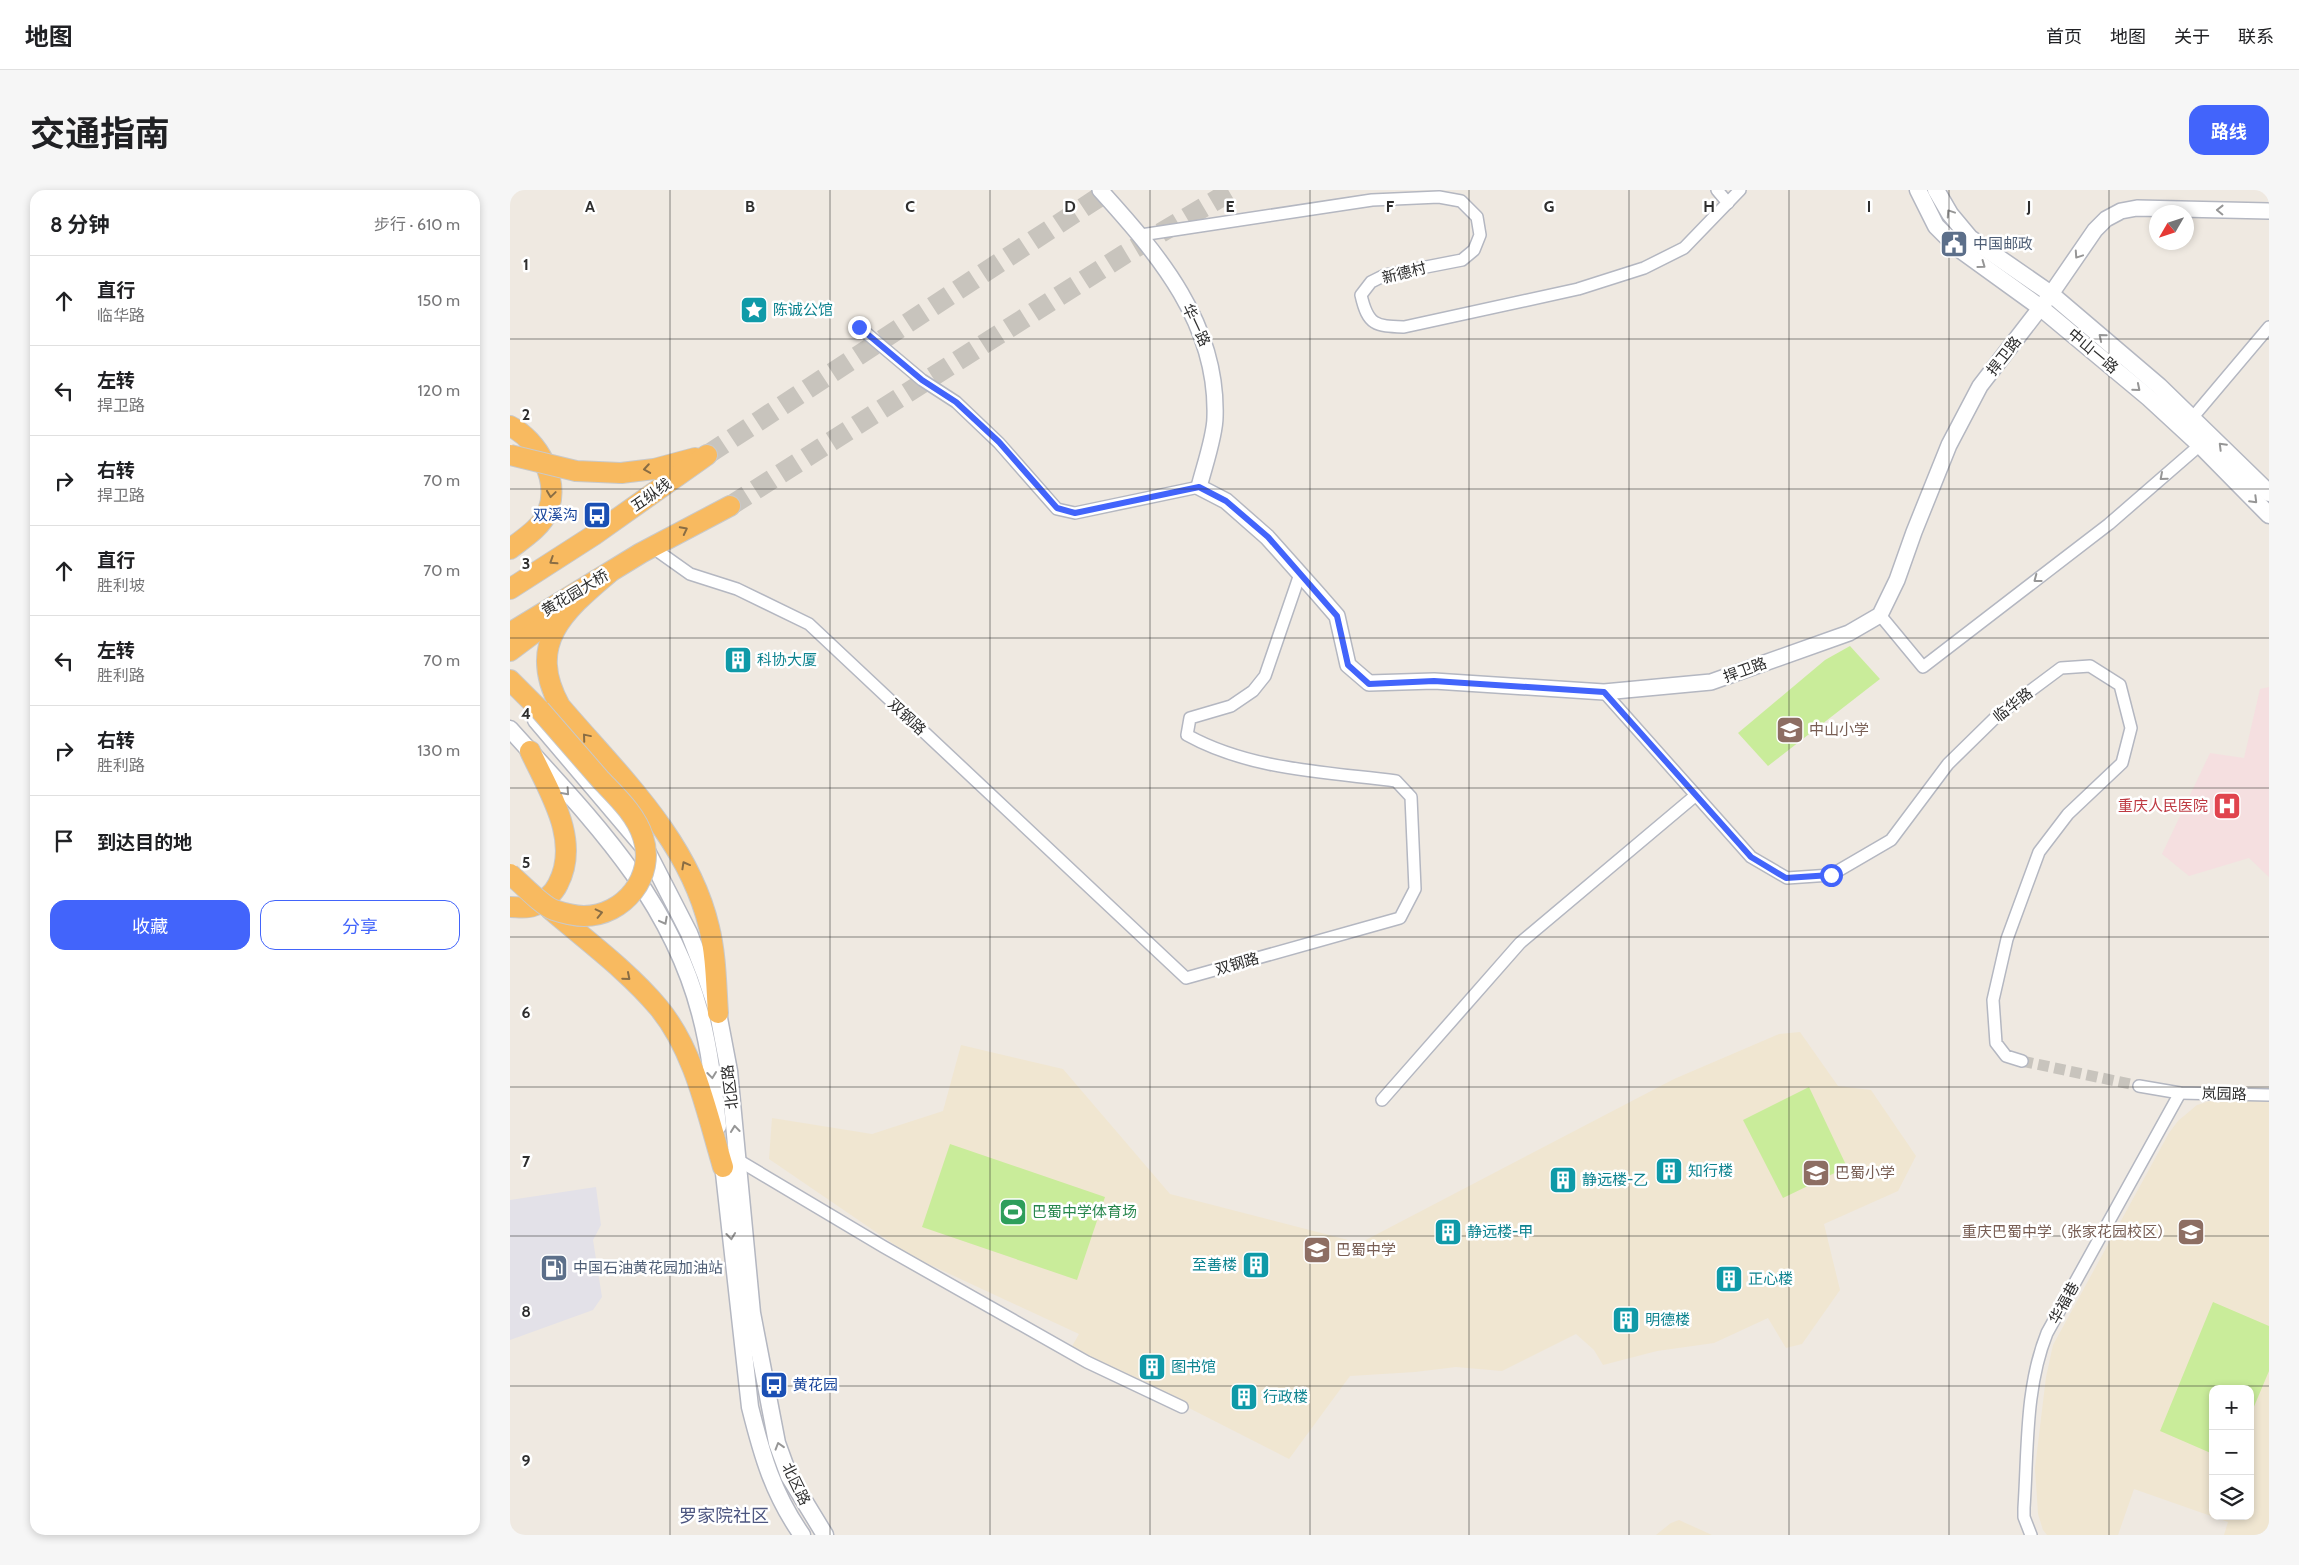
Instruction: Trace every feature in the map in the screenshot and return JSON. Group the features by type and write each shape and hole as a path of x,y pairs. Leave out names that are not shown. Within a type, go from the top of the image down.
{"highway":[{"path":"510,426 517,429 537,449 552,484 548,512 530,534 510,549"},
{"name":"五纵线","path":"510,454 576,471 621,473 654,469 707,455 594,535 510,589"},
{"path":"646,550 730,506"},
{"name":"黄花园大桥","path":"510,633 646,550"},
{"path":"510,651 576,601 608,573"},
{"path":"576,601 553,632 546,651 545,669 549,687 560,706 655,818 672,842 697,889 709,926 714,952 718,1013"},
{"path":"510,680 540,710 630,812 643,837 646,852 645,867 641,880 624,902 612,910 584,916 551,910"},
{"path":"510,906 532,907 554,892 565,872 568,848 556,807 530,751"},
{"path":"510,874 642,990 660,1010 686,1055 731,1164"}],"main road":[{"name":"中山一路","path":"1918,190 1936,226 1958,248 2046,301 2200,445 2269,515"},
{"name":"中山一路","path":"1936,190 1950,214 1970,238 2046,301 2193,417 2269,493"},
{"name":"北区路","path":"510,690 647,851 689,932 718,1013 729,1071 731,1164 750,1407 772,1483 802,1535"},
{"name":"北区路","path":"510,729 606,836 633,871 662,916 677,946 691,983 707,1042 731,1164 752,1313 777,1442 789,1476 825,1535"}],"street":[{"name":"华一路","path":"1100,190 1141,235 1190,308 1210,355 1215,418 1199,487"},
{"path":"1717,190 1728,203"},
{"name":"新德村","path":"1141,235 1371,195 1440,197 1460,201 1477,217 1480,235 1474,250 1462,260 1385,275 1370,282 1361,296 1365,313 1380,326 1404,327 1578,289 1644,268 1684,248 1740,190"},
{"name":"捍卫路","path":"1199,487 1226,501 1260,531 1337,616 1348,665 1369,684 1434,681 1604,692 1711,682 1849,633 1880,616 1897,580 1914,532 1954,437 1980,386 2046,301 2095,230 2106,219 2121,211 2137,208 2269,211"},
{"path":"859,327 922,380 956,402 999,442 1057,508 1075,513 1199,487"},
{"path":"2193,417 2269,327"},
{"path":"1880,616 1923,667 2109,524 2200,445"},
{"name":"双钢路","path":"646,550 690,574 736,589 809,624 1186,978 1400,918 1415,889 1411,797 1396,781 1261,763 1208,747 1187,735 1190,718 1230,706 1253,691 1266,676 1300,574"},
{"name":"临华路","path":"1604,692 1751,857 1786,878 1831,875 1891,840 1948,764 1998,715 2061,668 2090,666 2120,685 2131,728 2122,763 2068,814 2039,852 2007,939 1993,1000 1996,1043 2006,1056 2022,1061"},
{"path":"1382,1100 1520,943 1696,795"},
{"name":"岚园路","path":"2139,1086 2180,1093 2269,1095"},
{"name":"华福巷","path":"2031,1535 2024,1517 2024,1508 2032,1387 2040,1351 2047,1333 2180,1093"},
{"path":"731,1164 884,1246 1087,1362 1182,1407"}],"shaded area":[{"name":"重庆人民医院","path":"2269,687 2269,877 2249,858 2189,876 2162,854 2210,753 2244,758 2260,689"},
{"name":"巴蜀中学","path":"1800,1032 1838,1086 1871,1090 1916,1156 1898,1191 1824,1224 1840,1290 1802,1344 1786,1348 1768,1318 1714,1343 1657,1351 1603,1365 1594,1350 1576,1334 1502,1371 1456,1367 1415,1372 1350,1376 1289,1459 1071,1348 1079,1334 911,1256 769,1159 772,1118 872,1134 943,1111 961,1045 1063,1069 1170,1194 1360,1243 1674,1079 1779,1034"},
{"name":"重庆巴蜀中学（张家花园校区）","path":"2220,1098 2269,1100 2269,1535 2224,1535 2228,1522 2222,1520 2254,1520 2254,1385 2209,1385 2209,1515 2134,1489 2118,1535 2047,1535 2043,1530 2038,1514 2035,1468 2046,1377 2053,1345 2169,1133 2178,1121 2197,1105"},
{"name":"中国石油黄花园加油站","path":"596,1187 601,1225 593,1240 602,1297 593,1310 510,1340 510,1200"},
{"path":"1679,1520 1712,1535 1656,1535 1671,1523"}],"green space":[{"path":"1850,646 1880,679 1768,766 1738,733 1825,660"},
{"path":"1809,1087 1847,1167 1783,1198 1743,1120"},
{"name":"巴蜀中学体育场","path":"950,1144 1105,1197 1077,1280 922,1227"},
{"path":"2213,1302 2269,1326 2269,1371 2254,1407 2254,1385 2209,1385 2209,1452 2160,1431"}],"tunnel":[{"path":"707,455 1110,190"},
{"path":"730,506 1125,254 1233,190"},
{"path":"2022,1061 2139,1086"}],"place":[{"name":"中国邮政","path":"1954,244"},
{"name":"陈诚公馆","path":"754,310"},
{"name":"双溪沟","path":"597,515"},
{"name":"科协大厦","path":"738,660"},
{"name":"中山小学","path":"1790,730"},
{"name":"重庆人民医院","path":"2227,806"},
{"name":"知行楼","path":"1669,1171"},
{"name":"巴蜀小学","path":"1816,1173"},
{"name":"静远楼-乙","path":"1563,1180"},
{"name":"巴蜀中学体育场","path":"1013,1212"},
{"name":"静远楼-甲","path":"1448,1232"},
{"name":"重庆巴蜀中学（张家花园校区）","path":"2191,1232"},
{"name":"巴蜀中学","path":"1317,1250"},
{"name":"至善楼","path":"1256,1265"},
{"name":"中国石油黄花园加油站","path":"554,1268"},
{"name":"正心楼","path":"1729,1279"},
{"name":"明德楼","path":"1626,1320"},
{"name":"图书馆","path":"1152,1367"},
{"name":"黄花园","path":"774,1385"},
{"name":"行政楼","path":"1244,1397"}],"district":[{"name":"罗家院社区","path":"724,1516"}],"route":[{"path":"859,327 922,380 956,402 999,442 1057,508 1075,513 1199,487 1226,501 1268,537 1337,616 1348,665 1369,684 1434,681 1604,692 1751,857 1786,878 1831,875"}]}
